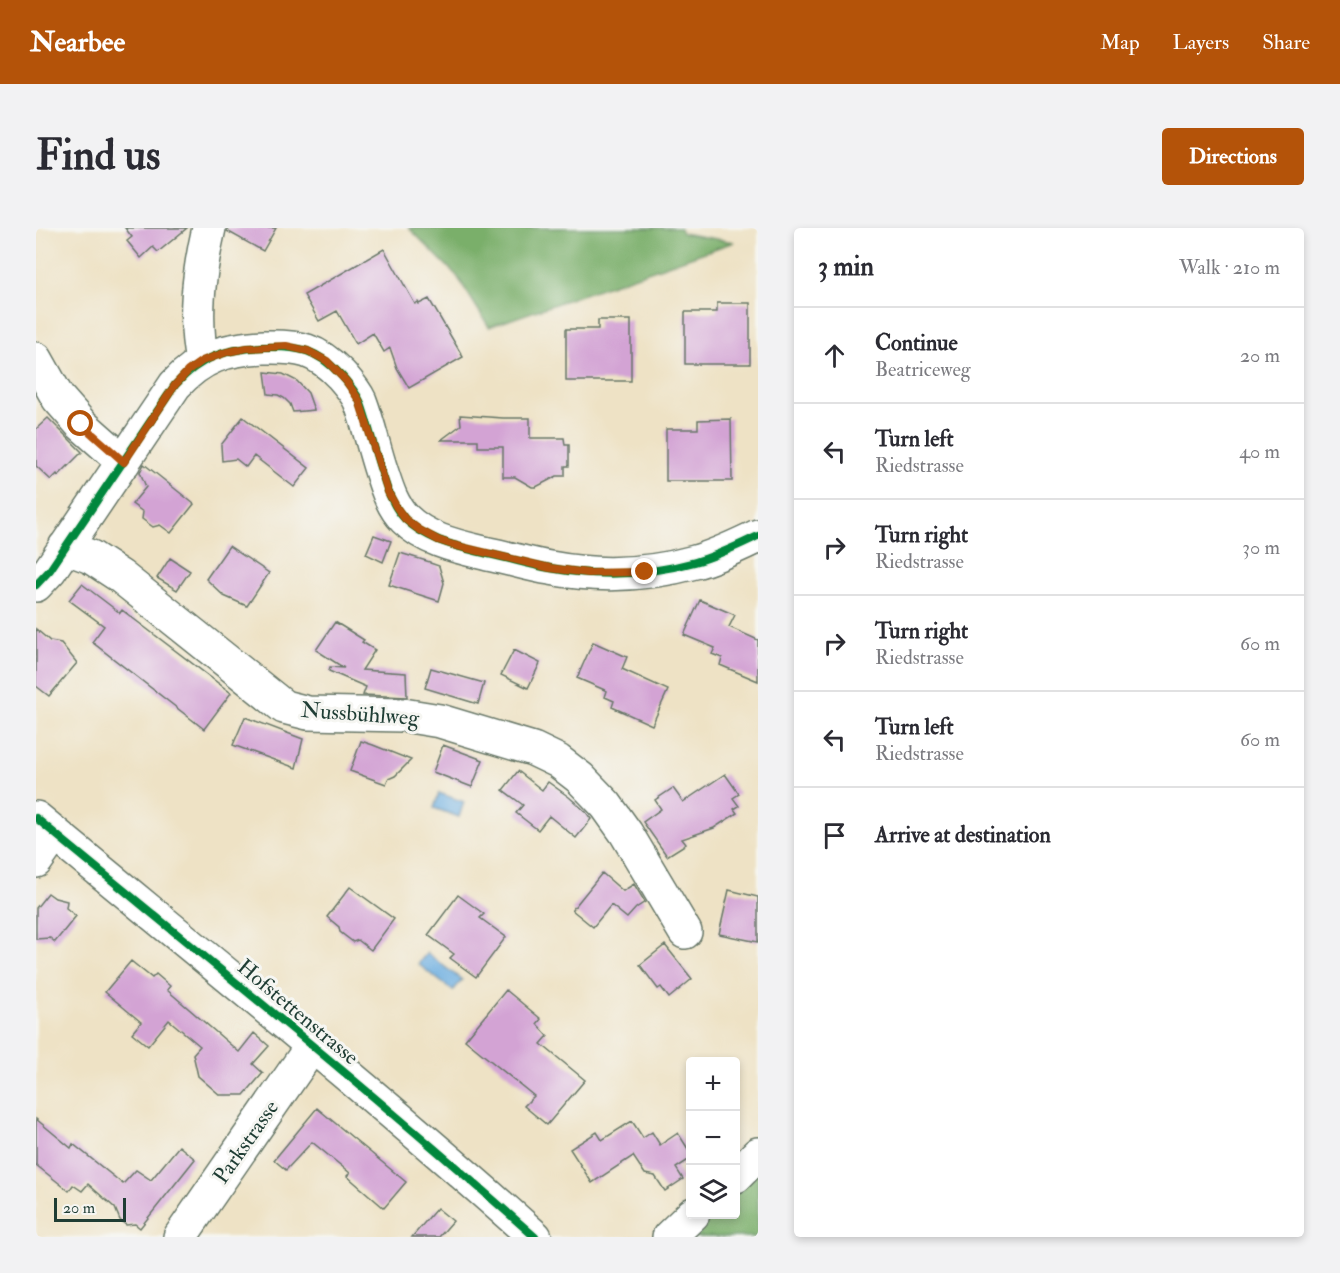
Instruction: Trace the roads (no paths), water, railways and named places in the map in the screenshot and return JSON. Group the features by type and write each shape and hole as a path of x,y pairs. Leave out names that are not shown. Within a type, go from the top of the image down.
{"street":[{"path":"202,361 197,308 199,275 209,228"},
{"path":"36,585 50,570 175,385 188,371 202,361 247,348 286,346 308,351 327,361 346,381 359,400 388,492 397,508 405,519 438,540 550,568 588,573 624,573 645,572 695,562 722,553 758,536"},
{"path":"36,359 58,398 81,424 124,462"},
{"name":"Nussbühlweg","path":"65,547 91,557 120,576 284,707 308,713 403,715 440,721 533,749 558,761 580,778 606,804 685,932"},
{"path":"36,861 46,826"},
{"name":"Hofstettenstrasse","path":"46,826 312,1046 535,1237"},
{"name":"Parkstrasse","path":"180,1237 312,1046"},
{"path":"740,1171 758,1154"},
{"path":"669,1237 689,1219"}],"water":[{"path":"439,793 464,802 459,817 434,808"},
{"path":"427,953 462,980 453,991 418,964"}]}
